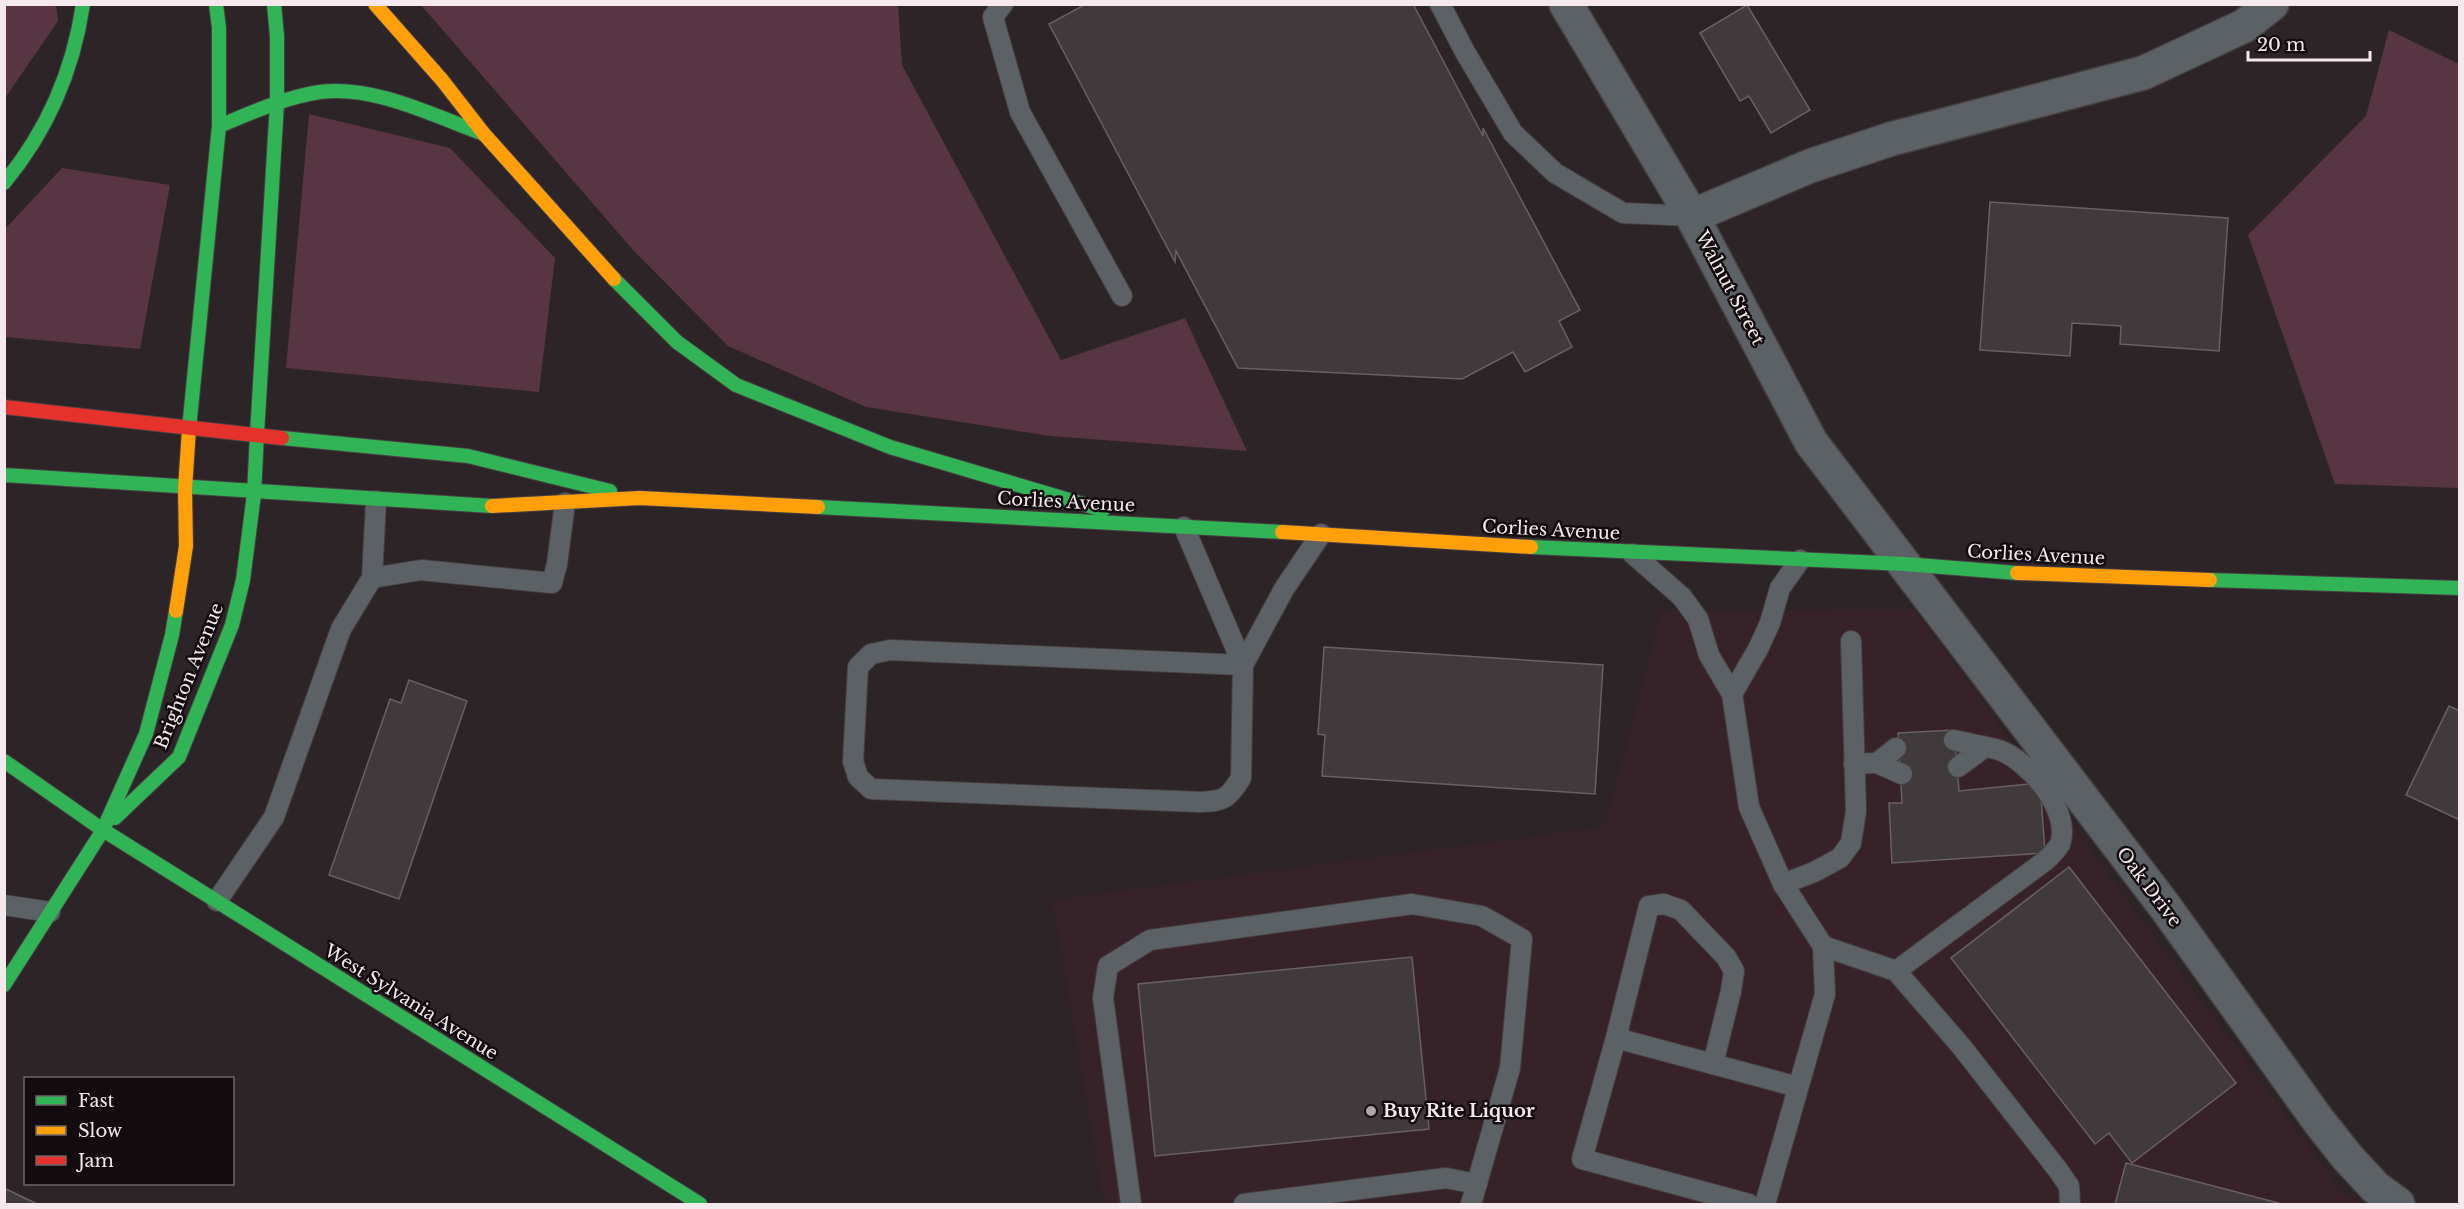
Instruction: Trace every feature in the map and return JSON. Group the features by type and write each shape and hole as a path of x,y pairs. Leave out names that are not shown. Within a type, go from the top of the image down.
{"main road":[{"path":"4,183 16,171 49,118 67,73 82,4"},
{"name":"Brighton Avenue","path":"4,985 103,830 146,734 172,635 186,546 185,489 189,429 219,126 219,28 216,4"},
{"name":"Brighton Avenue","path":"103,830 179,758 232,626 243,580 254,494 277,103 278,36 274,4"},
{"path":"375,4 442,80 484,134 620,286 677,342 736,385 890,447 1154,525"},
{"path":"219,126 277,103 320,92 372,96 484,134"},
{"path":"4,407 189,429 468,456 640,498"},
{"path":"4,475 254,494 481,507 640,498"},
{"name":"Corlies Avenue","path":"640,498 1322,534 1632,553 1905,564 2046,575 2460,588"},
{"name":"West Sylvania Avenue","path":"4,761 103,830 700,1204"}],"street":[{"name":"Walnut Street","path":"1566,4 1692,216 1811,442 1905,564"},
{"path":"1692,216 1810,166 1891,139 2143,73 2167,64 2244,26 2272,4"},
{"name":"Oak Drive","path":"1905,564 2166,908 2318,1120 2354,1166 2375,1187 2398,1204"}],"lane":[{"path":"1003,4 993,17 1020,112 1122,296"},
{"path":"1440,4 1513,133 1555,173 1623,213 1692,216"},
{"path":"217,901 274,817 341,629 372,578 376,501"},
{"path":"372,578 421,570 552,583 557,564 565,503"},
{"path":"1184,527 1243,665 1241,778 1235,788 1221,801 871,789 858,777 853,761 858,667 871,654 890,650 1243,665"},
{"path":"1243,665 1284,589 1322,534"},
{"path":"1632,553 1682,597 1698,619 1709,655 1732,694 1749,807 1783,884 1823,946 1825,994 1765,1204"},
{"path":"1732,694 1766,632 1780,588 1800,560"},
{"path":"1783,884 1814,872 1840,858 1851,843 1856,811 1851,642"},
{"path":"1896,971 2045,861 2060,845 2062,830 2058,812 2043,784 2012,757 2000,751 1954,740"},
{"path":"1958,767 1985,747"},
{"path":"1877,763 1896,748"},
{"path":"1854,764 1877,763 1902,774"},
{"path":"1131,1204 1103,998 1108,966 1150,940 1412,904 1482,915 1522,939 1510,1068 1471,1204"},
{"path":"1713,1064 1734,971 1726,957 1681,910 1664,904 1649,906 1616,1038 1582,1159 1749,1204"},
{"path":"4,905 50,912"},
{"path":"1823,946 1896,971 1960,1046 2058,1170 2069,1186 2070,1204"},
{"path":"1616,1038 1798,1087"},
{"path":"1244,1204 1446,1178 1477,1184"}],"shaded area":[{"path":"5,4 56,5 58,21 5,98"},
{"path":"421,5 898,5 902,65 1061,360 1185,318 1247,451 1050,436 866,407 728,346 633,250"},
{"path":"2389,30 2459,64 2459,488 2335,484 2248,235 2366,116"},
{"path":"309,114 450,148 555,258 539,392 286,368"},
{"path":"62,168 170,185 140,349 5,337 5,229"},
{"path":"1914,609 2342,1192 2363,1204 1104,1204 1052,900 1605,827 1661,611"}],"building":[{"path":"1086,4 1413,4 1483,136 1483,128 1580,310 1559,321 1572,347 1525,372 1513,352 1462,379 1238,368 1176,251 1175,262 1049,24"},
{"path":"1747,5 1810,110 1771,133 1749,96 1740,101 1700,33"},
{"path":"1990,202 2228,218 2219,351 2120,344 2121,326 2072,323 2070,356 1980,350"},
{"path":"1324,647 1603,665 1595,794 1322,776 1325,735 1318,734"},
{"path":"409,680 467,701 399,899 329,875 390,699 401,703"},
{"path":"2449,706 2460,711 2460,820 2406,795"},
{"path":"1954,730 1959,791 2040,783 2045,853 1892,863 1889,803 1902,803 1898,733"},
{"path":"2069,867 2236,1083 2132,1163 2109,1133 2095,1144 1951,958"},
{"path":"1412,957 1429,1129 1155,1156 1138,984"},
{"path":"2126,1163 2282,1204 2115,1204"},
{"path":"4,1188 37,1204 4,1204"}],"traffic: fast":[{"path":"4,183 34,142 56,99 73,53 83,4"},
{"path":"189,429 219,126 219,28 216,4"},
{"path":"257,434 277,103 277,36 274,4"},
{"path":"219,126 294,98 320,92 341,91 383,97 484,134"},
{"path":"614,279 677,342 736,385 890,447 1103,510"},
{"path":"115,818 179,757 232,625 243,580 254,494 257,434"},
{"path":"282,438 468,456 610,491"},
{"path":"4,475 492,506"},
{"path":"818,507 1282,532"},
{"path":"1531,547 1905,564 2017,573"},
{"path":"2210,580 2460,588"},
{"path":"4,985 103,830 146,734 172,635 176,611"},
{"path":"4,761 103,830"},
{"path":"103,830 700,1204"}],"traffic: slow":[{"path":"375,4 442,80 484,134 614,279"},
{"path":"176,611 186,546 185,489 189,429"},
{"path":"492,506 640,498 818,507"},
{"path":"1282,532 1531,547"},
{"path":"2017,573 2210,580"}],"traffic: jam":[{"path":"4,407 282,438"}],"place":[{"name":"Buy Rite Liquor","path":"1371,1111"}]}
